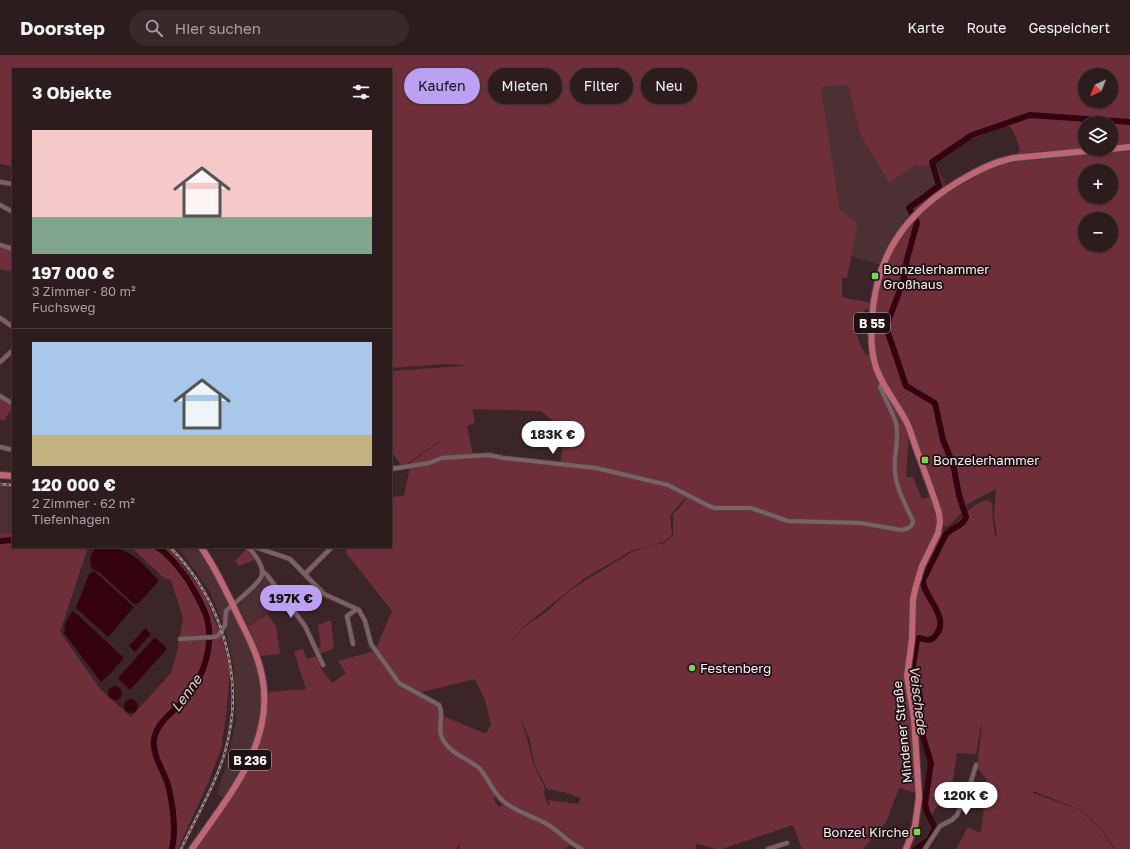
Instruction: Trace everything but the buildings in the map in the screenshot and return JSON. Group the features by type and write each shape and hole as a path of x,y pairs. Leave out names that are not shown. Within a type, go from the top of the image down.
{"main road":[{"name":"B 55","path":"1118,148 1130,147"},
{"name":"B 55","path":"883,381 875,363 873,351 872,324 874,297 878,279 888,254 899,234 910,220 918,211 953,185 976,171 1000,161 1029,156 1078,152"},
{"name":"Mindener Straße","path":"883,381 908,426 939,513 940,528 919,574 913,599 912,638 907,676 914,719 919,798 915,826 906,849"},
{"path":"0,475 12,476"},
{"name":"B 236","path":"192,849 239,780 253,754 263,718 265,698 262,676 257,657 216,572 202,548"}],"street":[{"path":"0,182 12,184"},
{"path":"0,205 12,211"},
{"path":"0,245 12,249"},
{"path":"0,318 12,326"},
{"path":"0,362 12,351"},
{"path":"392,469 429,463 442,458 489,455 503,458 590,467 668,485 702,503 715,508 751,508 782,520 794,522 861,523 901,530 912,526 913,522 900,496 897,486 895,471 897,430 880,387 883,381"},
{"path":"0,396 12,403"},
{"path":"0,447 12,450"},
{"path":"249,548 262,571 267,575 305,626 323,665"},
{"path":"257,548 290,559 324,594 357,609 363,615 373,646 399,683 438,705 441,713 440,731 446,745 480,769 503,802 521,813 551,826 573,844 582,849"},
{"path":"305,574 331,548"},
{"path":"180,639 218,636 225,623 225,614 232,605 258,583 262,576 262,571"},
{"path":"353,644 347,616 357,609"},
{"path":"925,849 940,826 952,820 957,815 970,785 976,765"},
{"path":"768,849 787,843"}],"shaded area":[{"path":"0,56 1130,56 1130,144 1118,146 1118,116 1078,116 1078,149 1031,152 1016,155 1020,150 1013,130 1007,125 970,140 927,167 916,165 889,183 859,132 848,85 821,87 840,210 858,223 847,278 842,278 842,297 871,303 870,310 866,309 858,320 856,326 857,337 866,355 871,354 877,374 909,433 906,477 913,477 922,499 931,496 938,519 938,527 920,566 914,584 910,639 905,668 906,684 912,718 916,793 899,788 886,822 863,849 802,849 793,825 722,849 697,844 695,849 586,849 575,844 549,823 517,810 504,801 481,769 471,762 470,763 481,774 496,796 493,798 499,807 504,804 516,812 546,825 569,842 570,845 565,849 459,849 460,842 456,849 194,849 245,774 257,751 266,715 267,695 270,692 306,689 294,652 303,649 307,659 316,656 320,667 332,683 346,673 338,661 374,651 398,684 430,700 439,707 439,732 445,746 451,752 453,750 445,743 441,731 443,716 486,734 491,724 485,700 475,679 418,693 400,683 376,649 392,611 347,554 345,548 392,548 392,497 404,496 410,467 429,464 441,459 491,456 512,460 589,467 664,484 687,496 670,516 672,535 664,542 631,551 585,578 524,626 512,639 524,627 546,612 567,593 586,580 632,552 665,543 673,535 673,514 688,496 714,508 751,508 793,523 861,524 902,532 906,531 904,528 861,522 793,521 782,519 751,507 714,507 664,482 590,466 560,463 566,432 541,411 472,409 475,423 467,426 473,455 440,458 429,462 405,466 440,441 402,467 392,452 392,371 463,365 444,364 392,368 392,68 12,68 12,167 0,164","holes":["520,717 530,740 534,763 547,789 564,792 581,798 578,804 548,800 550,805 548,805 544,795 545,789 533,763"]},
{"path":"848,85 859,132 917,165 927,167 935,163 947,187 922,205 903,224 893,239 881,265 851,256 858,223 840,210 821,87"},
{"path":"1130,151 1130,849 1115,849 1102,830 1081,810 1033,791 1033,793 1080,810 1101,830 1114,849 956,849 968,827 981,833 987,780 977,767 981,725 976,754 957,753 952,786 934,810 932,817 927,810 927,792 931,773 928,752 921,737 920,696 918,682 909,681 915,606 923,570 940,537 974,506 987,500 992,503 995,537 997,536 994,514 996,489 966,505 968,507 952,523 946,527 944,526 942,513 925,461 883,379 876,360 874,344 874,312 878,290 886,265 895,245 912,221 936,200 983,172 1006,164 1078,156 1118,156 1118,152"},
{"path":"0,247 12,250 12,272 0,269"},
{"path":"0,399 12,405 12,408 4,421 0,419"},
{"path":"0,483 12,483 12,532 0,534"},
{"path":"12,532 12,548 88,548 60,632 101,690 131,717 171,673 177,652 183,618 171,580 164,578 134,550 128,548 168,548 173,552 204,594 222,637 230,672 226,715 221,749 209,781 178,849 0,849 0,534"},
{"path":"179,548 200,548 205,556 242,628 258,667 263,704 260,730 244,768 224,798 217,793 226,767 236,721 234,667 225,628 209,590"},
{"path":"96,549 120,549 133,555 158,580 158,582 139,603 134,604 99,572 92,569 90,561 93,552"},
{"path":"246,549 254,559 239,566 235,561"},
{"path":"94,571 134,607 108,637 76,608 89,574"},
{"path":"265,577 281,595 273,601 277,606 248,626 238,606 261,584"},
{"path":"72,611 123,657 123,659 110,674 101,682 64,633 65,624"},
{"path":"267,614 276,626 280,654 260,656 248,626"},
{"path":"331,620 334,648 320,654 318,649 321,647 318,625"},
{"path":"145,628 151,634 135,652 129,646"},
{"path":"154,638 156,638 166,648 166,650 131,689 129,689 118,678"},
{"path":"112,686 118,686 122,690 122,696 118,700 112,700 108,696 108,690"},
{"path":"128,699 134,699 138,703 138,709 134,713 128,713 124,709 124,703"}],"waterway":[{"name":"Veischede","path":"916,849 929,840 935,828 927,812 925,804 931,763 921,730 920,697 913,665 917,640 919,638 929,640 932,639 940,628 940,621 935,606 924,586 923,580 947,533 962,523 966,517 959,495 953,464 943,440 935,403 906,386 886,327 903,282 907,259 917,223 909,208 939,186 932,162 972,135 1030,115 1130,122"},
{"name":"Lenne","path":"0,541 12,540"},
{"name":"Lenne","path":"159,548 178,566 188,580 203,608 209,628 206,660 198,680 186,698 162,722 155,734 155,753 167,783 172,803 174,819 172,849"}],"railway":[{"path":"0,484 12,485"},
{"path":"171,548 188,568 204,592 216,616 225,642 231,669 233,697 231,724 221,765 211,789 181,849"}],"place":[{"name":"Bonzelerhammer Großhaus","path":"875,276"},
{"name":"Bonzelerhammer","path":"925,460"},
{"name":"Festenberg","path":"692,668"},
{"name":"Bonzel Kirche","path":"917,832"}]}
